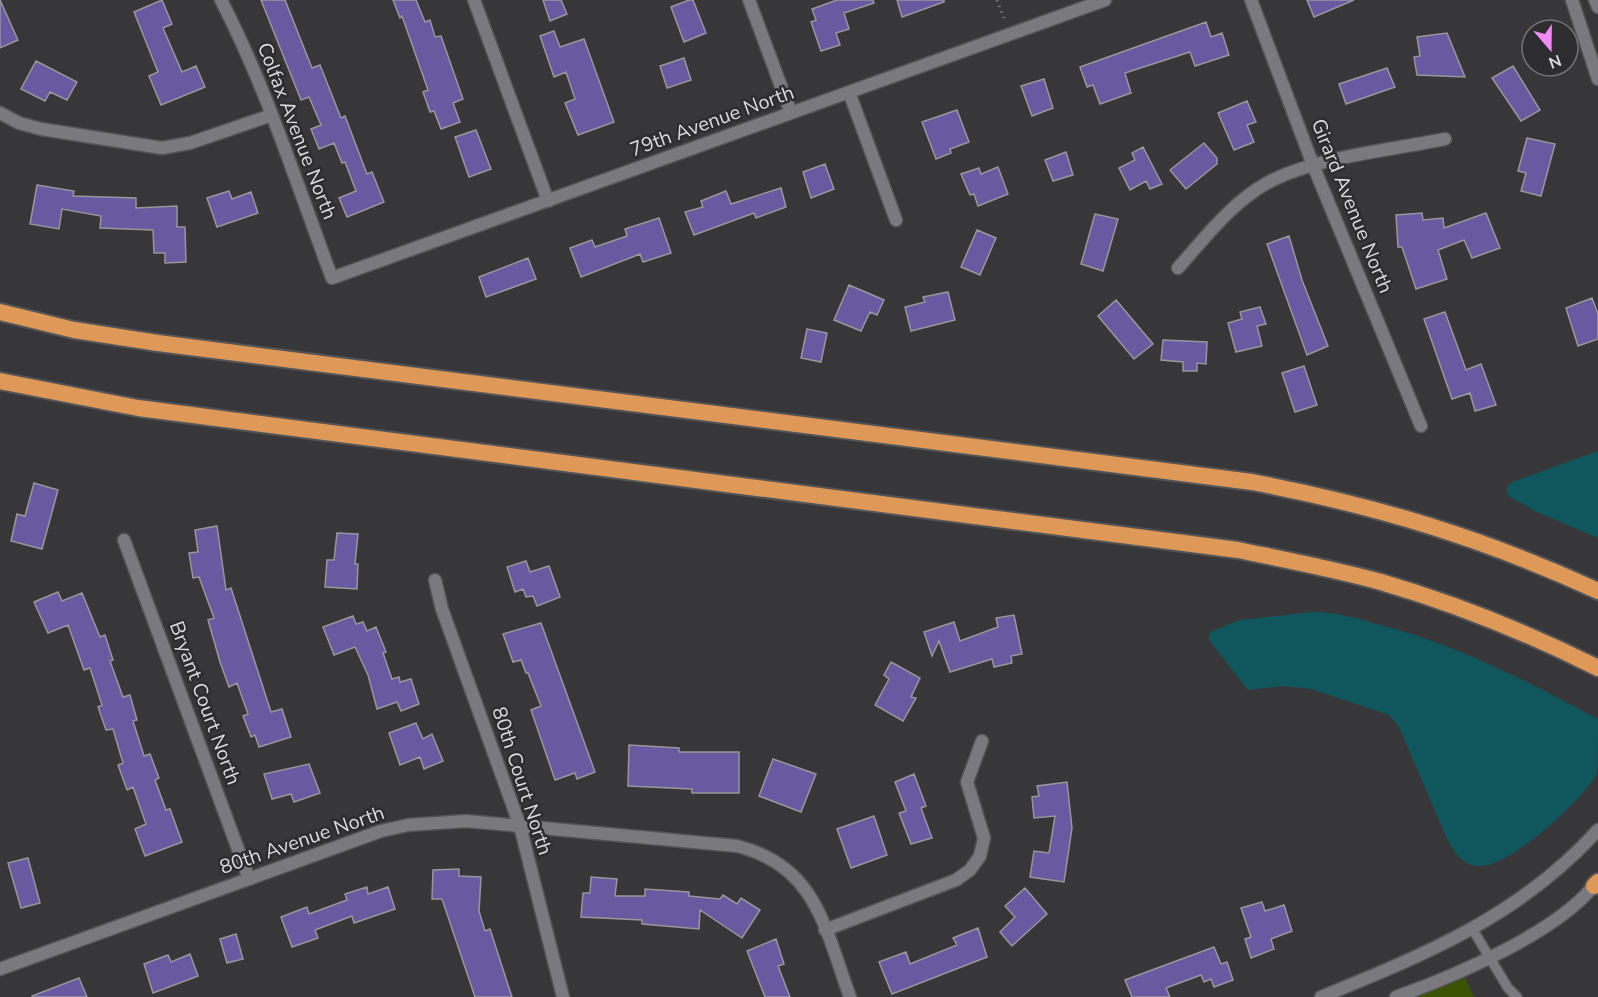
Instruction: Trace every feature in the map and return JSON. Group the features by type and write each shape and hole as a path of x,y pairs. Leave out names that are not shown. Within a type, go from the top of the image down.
{"highway":[{"path":"0,312 74,330 158,343 1252,482 1317,494 1398,514 1509,551 1598,591"},
{"path":"0,381 138,408 1238,550 1360,576 1439,600 1529,636 1598,668"}],"street":[{"name":"Colfax Avenue North","path":"221,0 241,39 272,115 332,278"},
{"path":"474,0 548,201"},
{"path":"749,0 791,113"},
{"name":"79th Avenue North","path":"332,278 1105,0"},
{"name":"Girard Avenue North","path":"1251,0 1312,165 1421,426"},
{"path":"1572,0 1598,79"},
{"path":"1595,0 1598,7"},
{"path":"849,92 896,220"},
{"path":"0,113 19,123 41,129 162,148 190,143 272,115"},
{"path":"1178,268 1225,216 1245,198 1268,183 1312,165 1445,139"},
{"name":"Bryant Court North","path":"124,540 249,879"},
{"name":"80th Court North","path":"435,580 446,620 519,826 563,997"},
{"path":"825,930 956,880 970,870 980,856 984,838 967,782 982,741"},
{"name":"80th Avenue North","path":"0,969 381,831 408,825 466,821 737,846 762,852 785,866 804,885 817,908 850,997"},
{"path":"1321,997 1410,961 1473,930 1512,906 1570,861 1598,830"},
{"path":"1396,997 1463,971 1539,930 1568,909 1597,882"}],"lane":[{"path":"1473,930 1516,997"}],"path":[{"path":"998,0 1010,34"}],"green space":[{"path":"1465,977 1474,997 1410,997"}],"water":[{"path":"1598,451 1598,538 1535,511 1508,496 1507,488 1512,482"},
{"path":"1312,612 1357,618 1412,634 1467,654 1598,719 1597,774 1576,800 1544,831 1508,857 1491,864 1478,866 1464,861 1448,841 1399,727 1389,715 1311,689 1282,686 1248,690 1209,640 1210,632 1240,620"}],"building":[{"path":"0,0 18,40 0,48"},
{"path":"162,0 172,24 163,28 182,72 196,66 205,87 161,105 149,76 158,72 134,12"},
{"path":"261,0 285,0 312,68 320,65 341,118 345,116 367,174 372,172 384,202 347,217 339,198 356,191 345,162 342,163 334,143 319,149 311,129 321,125 309,97 301,100"},
{"path":"393,0 416,0 425,22 430,20 435,37 441,36 463,99 453,103 460,122 441,129 434,111 430,112 423,92 428,90 402,16 400,18"},
{"path":"543,0 561,0 567,14 550,21"},
{"path":"693,0 706,33 684,42 671,7"},
{"path":"837,0 873,0 874,3 844,13 849,29 836,33 840,45 821,51 811,22 816,20 812,9"},
{"path":"897,0 944,0 944,2 902,17"},
{"path":"1307,0 1354,0 1314,17"},
{"path":"1206,22 1211,37 1222,33 1229,55 1195,66 1190,52 1125,73 1131,93 1100,104 1093,85 1087,87 1080,67"},
{"path":"554,31 560,47 584,39 614,122 578,135 565,103 575,99 566,72 554,77 540,36"},
{"path":"1447,33 1465,77 1417,75 1414,57 1420,56 1417,37"},
{"path":"684,58 691,80 667,88 660,66"},
{"path":"36,61 77,82 67,100 50,92 45,101 21,89"},
{"path":"1513,66 1540,110 1521,121 1492,78"},
{"path":"1387,68 1395,87 1346,104 1339,84"},
{"path":"1044,79 1053,108 1032,116 1021,86"},
{"path":"1247,101 1256,122 1247,125 1254,142 1234,150 1218,113"},
{"path":"957,110 969,142 950,149 951,153 936,159 922,122"},
{"path":"476,130 491,169 469,177 455,137"},
{"path":"1527,138 1555,144 1541,196 1521,191 1526,173 1518,171"},
{"path":"1204,143 1217,158 1217,164 1186,189 1170,170"},
{"path":"1143,147 1162,184 1150,189 1146,181 1130,190 1119,168 1135,160 1132,153"},
{"path":"1066,152 1073,175 1053,181 1045,160"},
{"path":"825,164 834,189 811,198 803,172"},
{"path":"998,167 1008,194 978,206 974,194 970,195 961,174 979,168 981,174"},
{"path":"37,185 74,191 73,196 136,198 136,208 177,206 177,227 185,227 186,262 165,263 165,253 154,253 153,230 100,228 101,216 62,209 59,229 30,224"},
{"path":"781,188 786,207 756,218 754,213 694,235 685,212 703,207 701,201 726,191 731,204"},
{"path":"229,191 232,199 251,192 258,213 217,227 207,198"},
{"path":"1422,213 1423,220 1443,218 1444,228 1486,213 1500,248 1472,258 1464,240 1438,250 1447,279 1416,289 1402,247 1398,247 1396,215"},
{"path":"1095,214 1118,219 1103,271 1081,264"},
{"path":"659,218 671,253 643,262 640,254 581,277 570,248 592,240 595,247 627,236 625,229"},
{"path":"977,230 996,238 980,275 961,267"},
{"path":"1289,236 1302,280 1328,346 1307,355 1267,244"},
{"path":"528,258 536,279 486,297 479,277"},
{"path":"849,285 884,300 877,315 870,312 861,331 834,320"},
{"path":"948,292 955,320 911,331 905,307 925,302 923,297"},
{"path":"1592,298 1598,314 1598,339 1578,346 1566,308"},
{"path":"1116,300 1153,344 1134,359 1098,316"},
{"path":"1260,307 1266,324 1257,326 1262,346 1236,352 1228,323 1242,319 1240,312"},
{"path":"1445,312 1466,370 1481,364 1496,405 1475,411 1470,393 1452,399 1424,319"},
{"path":"807,329 827,333 821,362 801,358"},
{"path":"1163,340 1207,342 1206,364 1197,363 1197,371 1183,371 1183,362 1161,360"},
{"path":"1304,366 1317,405 1295,412 1282,373"},
{"path":"34,483 58,490 42,549 11,541 17,514 25,516"},
{"path":"217,526 226,590 231,588 271,712 282,709 291,737 259,747 255,735 251,737 243,716 248,714 237,683 229,687 208,620 214,618 199,577 193,578 189,553 198,552 195,530"},
{"path":"337,533 358,534 355,564 358,564 357,589 325,587 327,560 334,560"},
{"path":"526,561 530,572 549,566 560,597 537,606 533,596 526,597 523,589 515,592 507,567"},
{"path":"58,592 62,601 82,593 100,637 105,635 113,660 110,661 123,697 130,695 137,720 133,721 144,756 150,754 159,778 155,780 166,810 170,809 182,842 145,856 135,829 146,824 133,787 127,790 118,765 123,763 113,729 106,730 98,707 102,705 90,668 84,670 68,625 48,633 34,602"},
{"path":"1014,615 1022,654 1011,656 1012,663 994,667 992,659 950,672 939,641 932,656 924,632 954,622 960,641 998,627 996,618"},
{"path":"353,616 356,624 363,622 367,631 376,627 386,652 383,653 392,679 399,677 400,682 411,679 419,704 401,711 397,702 377,709 368,675 355,647 334,655 323,627"},
{"path":"541,623 595,772 577,779 575,773 555,780 531,710 541,706 521,660 513,662 503,634"},
{"path":"891,662 920,678 911,697 916,698 903,721 875,705 889,679 884,675"},
{"path":"416,723 423,739 432,734 443,761 424,769 420,757 400,765 389,733"},
{"path":"629,745 679,748 679,752 739,752 739,793 692,793 692,789 628,786"},
{"path":"773,759 816,774 801,812 759,796"},
{"path":"309,764 320,793 294,802 291,794 272,799 264,774"},
{"path":"914,774 926,806 921,808 932,838 911,844 899,813 906,811 895,782"},
{"path":"1067,782 1072,828 1064,882 1030,877 1034,851 1049,853 1055,816 1034,818 1032,797 1039,796 1037,786"},
{"path":"874,816 887,855 851,868 837,829"},
{"path":"28,858 40,903 21,908 8,863"},
{"path":"459,869 459,876 481,877 479,911 485,931 490,929 512,997 475,997 442,899 432,899 433,870"},
{"path":"591,877 617,879 615,896 645,896 645,889 689,892 689,896 720,899 723,895 737,904 741,898 760,910 742,938 700,910 699,929 642,924 642,920 581,917 583,893 590,893"},
{"path":"367,887 368,894 388,887 395,909 354,923 352,916 315,930 318,938 292,947 281,917 307,907 309,914 347,900 345,894"},
{"path":"1025,888 1047,914 1012,946 1000,932 1015,917 1005,906"},
{"path":"1262,902 1265,911 1284,905 1292,931 1271,939 1274,949 1251,958 1245,939 1251,937 1241,908"},
{"path":"978,928 987,957 892,994 879,962 906,952 910,964 957,945 953,938"},
{"path":"236,934 243,959 227,963 220,939"},
{"path":"776,939 784,964 778,966 790,997 765,997 747,951"},
{"path":"1214,947 1221,964 1227,962 1233,980 1214,987 1211,979 1204,982 1201,975 1166,988 1170,997 1132,997 1125,980"},
{"path":"190,954 198,976 153,993 144,964 168,955 171,962"},
{"path":"79,978 87,997 32,997 32,996"}]}
